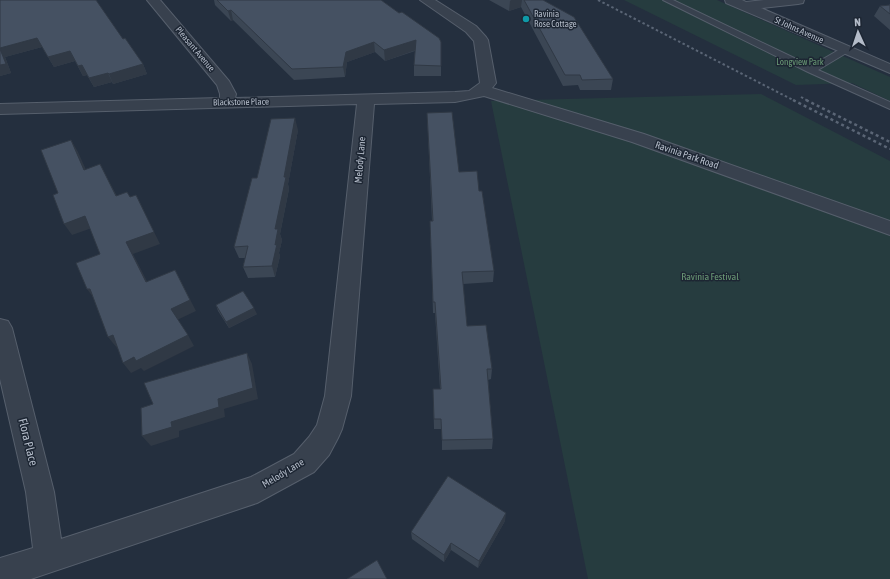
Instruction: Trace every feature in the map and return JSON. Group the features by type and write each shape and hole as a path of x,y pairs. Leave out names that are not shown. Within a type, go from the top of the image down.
{"street":[{"name":"Pleasant Avenue","path":"153,0 224,84 228,94 227,103"},
{"path":"426,0 471,29 481,40 488,83 482,90"},
{"name":"St Johns Avenue","path":"731,0 890,69"},
{"path":"745,6 798,0"},
{"name":"Blackstone Place","path":"0,109 455,97 471,95 482,90"},
{"name":"Ravinia Park Road","path":"482,90 638,138 890,228"},
{"name":"Melody Lane","path":"0,574 257,489 304,463 319,446 329,429 338,396 366,99"},
{"name":"Flora Place","path":"0,328 40,492 49,557"}],"lane":[{"path":"667,0 811,70 890,106"},
{"path":"811,70 844,50"}],"green space":[{"name":"Longview Park","path":"624,0 717,0 890,77 890,101 852,83 796,85"},
{"name":"Ravinia Festival","path":"761,94 890,161 890,579 588,579 491,101"}],"building":[{"path":"0,0 96,0 123,39 125,38 143,64 89,78 82,65 78,66 70,51 48,57 37,38 0,48"},
{"path":"217,0 381,0 399,13 402,12 439,38 441,42 441,66 414,65 416,40 384,50 374,42 346,52 343,67 292,69 231,10 228,11"},
{"path":"524,0 543,0 574,17 613,79 582,80 580,75 565,75"},
{"path":"890,5 890,14 880,6"},
{"path":"0,49 6,64 0,65"},
{"path":"452,112 459,172 477,171 479,191 482,191 494,271 462,272 467,326 486,325 492,369 487,369 493,439 442,440 441,419 434,419 433,389 441,389 435,302 433,302 430,221 433,221 427,113"},
{"path":"295,118 284,177 286,177 275,229 278,229 275,245 277,244 272,266 243,267 248,246 234,247 252,178 257,178 271,119"},
{"path":"71,140 84,170 100,164 116,196 127,192 130,197 136,195 154,232 126,242 146,282 175,270 190,300 171,309 188,335 136,361 134,357 123,363 113,335 108,337 90,289 87,289 76,263 100,254 85,216 64,224 53,195 58,193 41,150"},
{"path":"243,291 254,308 226,322 216,305"},
{"path":"247,353 253,388 218,399 219,407 171,422 172,427 142,436 141,408 153,404 144,383"},
{"path":"448,476 506,513 479,561 451,543 444,555 411,532"},
{"path":"377,560 387,579 347,579"}],"railway":[{"path":"598,0 795,101"},
{"path":"801,97 808,101"},
{"path":"793,100 890,149"},
{"path":"808,101 890,142"}],"place":[{"name":"Ravinia Rose Cottage","path":"526,19"}]}
